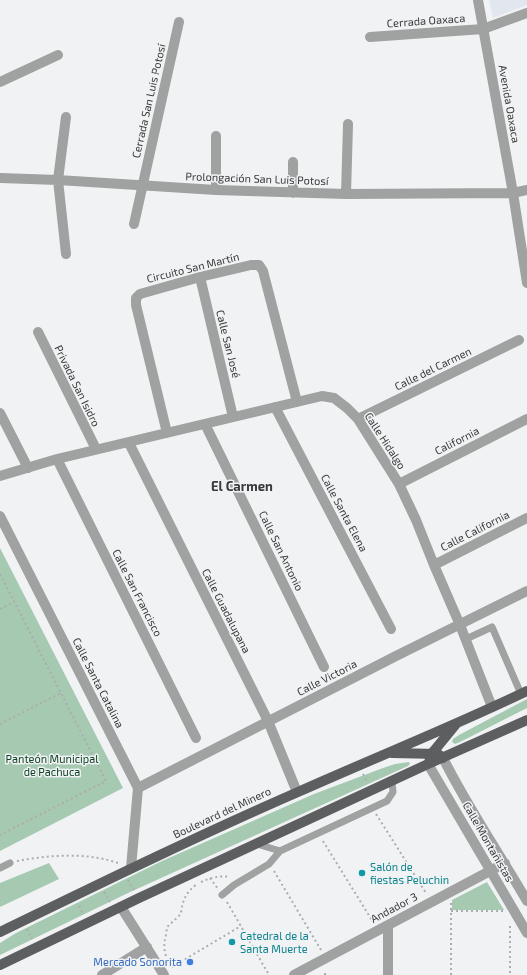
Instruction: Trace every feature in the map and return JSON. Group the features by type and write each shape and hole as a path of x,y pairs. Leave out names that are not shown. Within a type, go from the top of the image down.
{"main road":[{"name":"Boulevard del Minero","path":"0,932 127,870 297,792 457,723 524,692"},
{"path":"0,966 139,898 428,764 527,720"},
{"path":"428,764 428,758 457,723"},
{"path":"387,753 438,754 443,758"}],"street":[{"name":"Avenida Oaxaca","path":"478,0 513,193 527,283"},
{"name":"Cerrada Oaxaca","path":"370,37 483,29 527,13"},
{"name":"Cerrada San Luis Potosí","path":"134,224 179,22"},
{"path":"0,82 58,55"},
{"path":"66,117 58,180 66,254"},
{"path":"346,194 348,124"},
{"path":"216,136 216,190"},
{"path":"292,193 293,162"},
{"name":"Prolongación San Luis Potosí","path":"0,178 292,193 513,193 527,190"},
{"name":"Circuito San Martín","path":"167,433 136,305 136,298 140,294 200,277 251,265 259,265 263,271 297,402"},
{"name":"Calle San José","path":"200,277 233,417"},
{"name":"Privada San Isidro","path":"38,332 96,449"},
{"name":"Calle del Carmen","path":"358,420 519,340"},
{"name":"Calle Hidalgo","path":"96,449 129,443 322,396 334,398 347,408 358,420 399,484 416,520 466,639 492,707"},
{"name":"Calle Santa Elena","path":"275,407 391,630"},
{"path":"0,413 28,468"},
{"name":"California","path":"399,484 527,419"},
{"name":"Calle San Antonio","path":"205,424 324,667"},
{"name":"Calle Guadalupana","path":"129,443 268,721 297,792"},
{"path":"0,476 56,459 96,449"},
{"name":"Calle San Francisco","path":"56,459 196,738"},
{"name":"Calle Santa Catalina","path":"0,516 138,788"},
{"name":"Calle California","path":"434,565 527,518"},
{"name":"Calle Victoria","path":"138,788 527,591"},
{"name":"Calle Montañistas","path":"443,758 473,814 526,897"},
{"name":"Calle Montañistas","path":"428,764 527,933"},
{"path":"127,870 138,788"},
{"name":"Andador 3","path":"294,975 505,863"},
{"path":"118,908 147,947 164,975"},
{"path":"388,925 388,975"},
{"path":"102,975 147,947"}],"lane":[{"path":"466,639 492,627 524,692"},
{"path":"222,895 269,864 280,851 387,801 393,792 392,782"},
{"path":"257,844 280,851"},
{"path":"0,868 10,862"}],"path":[{"path":"0,574 106,781 0,835"},
{"path":"0,609 14,602"},
{"path":"0,724 61,693"},
{"path":"359,765 371,791"},
{"path":"372,808 428,896"},
{"path":"319,833 374,925"},
{"path":"10,862 34,858 77,856 104,858 127,870 139,898"},
{"path":"269,864 323,952"},
{"path":"166,956 163,946 167,927 181,914 182,904 187,892 196,884 210,878 225,876 243,880"},
{"path":"210,878 241,926 269,975"},
{"path":"100,883 118,908"},
{"path":"74,896 87,923"},
{"path":"451,900 451,975"},
{"path":"451,912 507,911"},
{"path":"23,921 36,948"},
{"path":"510,924 510,975"},
{"path":"172,967 241,926"}],"shaded area":[{"path":"489,0 527,0 527,5 493,18"}],"green space":[{"name":"Panteón Municipal de Pachuca","path":"0,548 123,788 0,851"},
{"path":"527,699 527,708 460,742 455,744 452,742 453,739 459,735"},
{"path":"409,762 410,764 408,766 128,893 0,955 0,943 16,933 162,861 314,794 383,768"},
{"path":"49,863 59,879 0,907 0,883"},
{"path":"487,882 504,910 452,910 452,900"}],"place":[{"name":"Salón de fiestas Peluchin","path":"362,873"},
{"name":"Catedral de la Santa Muerte","path":"232,942"},
{"name":"Mercado Sonorita","path":"190,962"}],"district":[{"name":"El Carmen","path":"242,487"}]}
